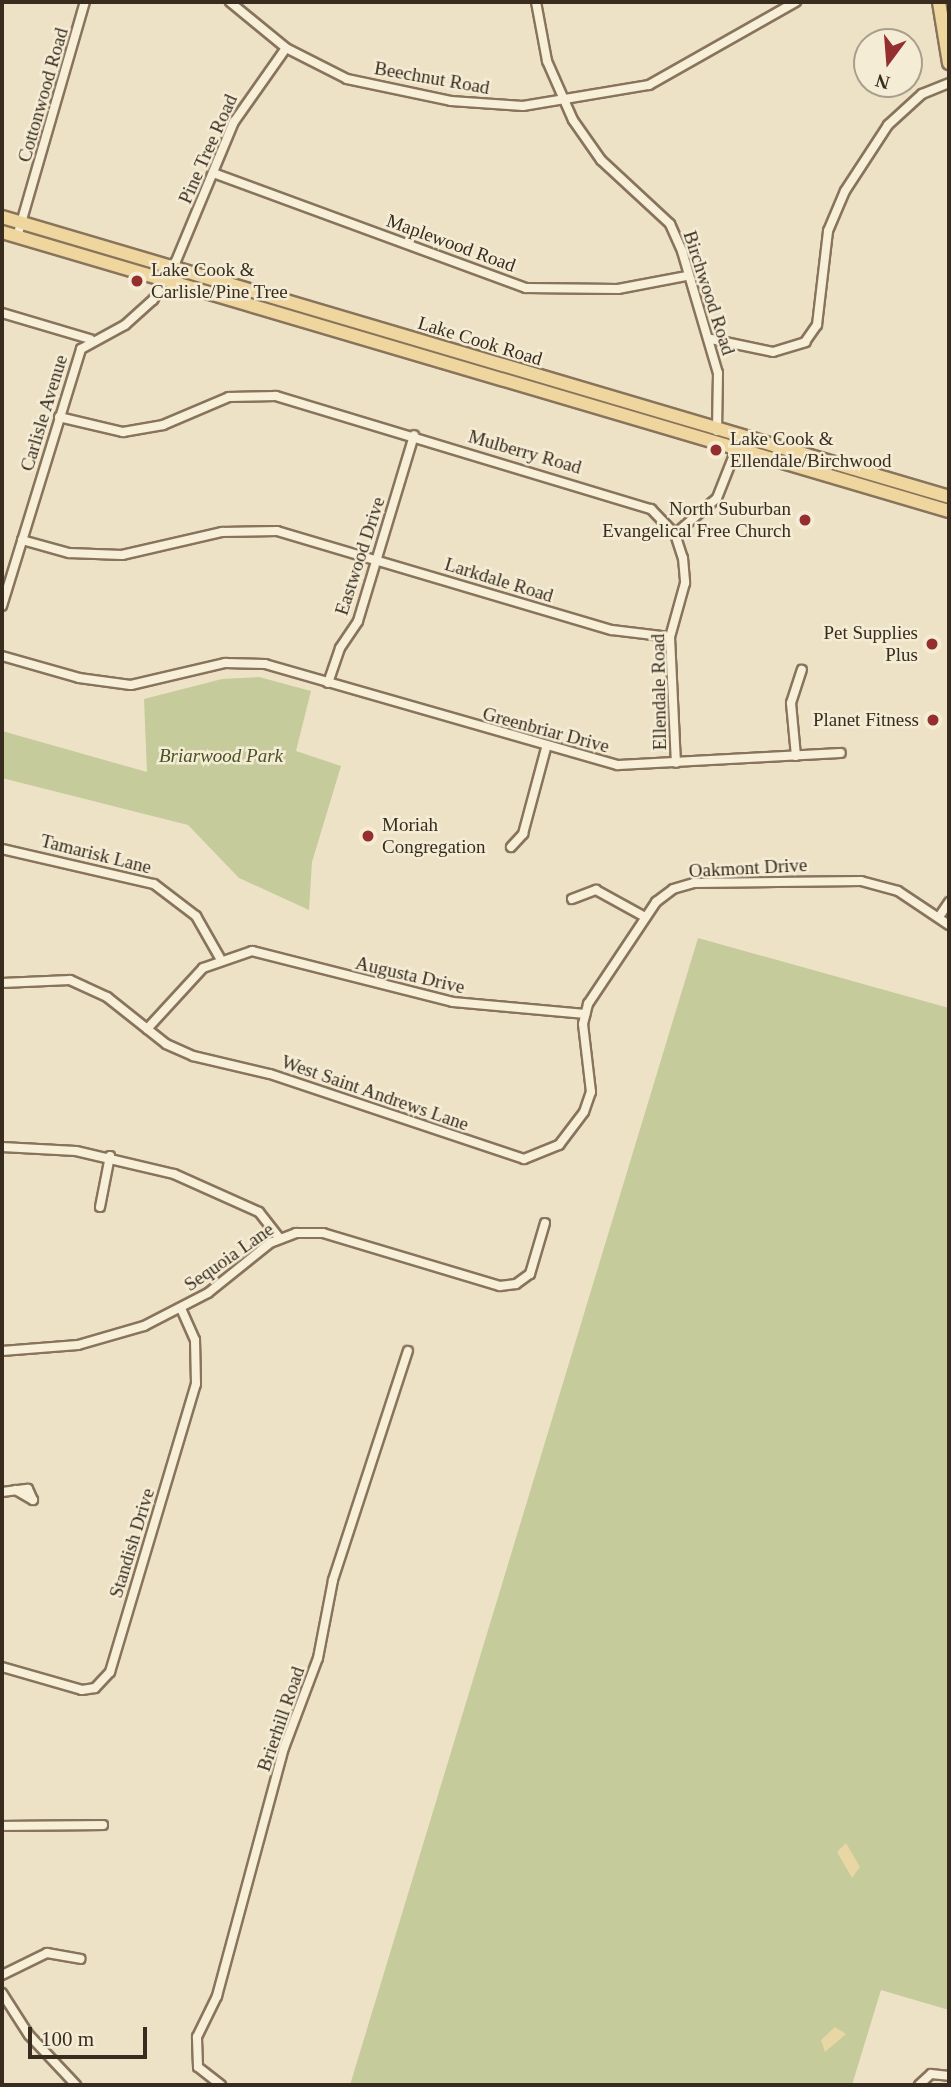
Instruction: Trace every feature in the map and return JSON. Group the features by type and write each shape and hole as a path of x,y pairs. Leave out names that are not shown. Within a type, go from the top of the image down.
{"main road":[{"path":"939,2 949,63"},
{"name":"Lake Cook Road","path":"2,217 717,431 738,444 949,511"},
{"name":"Lake Cook Road","path":"2,232 163,281 738,444 949,497"}],"street":[{"name":"Cottonwood Road","path":"17,237 85,2"},
{"name":"Beechnut Road","path":"230,2 286,48 316,66 395,90 485,104 565,103 649,85 688,68 796,2"},
{"name":"Birchwood Road","path":"536,2 547,61 565,103 601,160 670,224 685,276 711,338 720,395 717,431"},
{"name":"Pine Tree Road","path":"170,269 245,102 286,48"},
{"path":"711,338 774,352 805,342 817,325 828,232 845,191 888,125 922,94 949,83"},
{"name":"Maplewood Road","path":"213,173 526,288 567,293 685,276"},
{"name":"Carlisle Avenue","path":"2,606 76,361 90,340 141,314 170,269"},
{"path":"2,313 90,340"},
{"name":"Mulberry Road","path":"59,417 103,431 143,430 213,401 252,395 356,418 636,501 675,534"},
{"name":"Eastwood Drive","path":"328,683 340,648 358,621 414,435"},
{"path":"675,534 717,498 738,444"},
{"name":"Larkdale Road","path":"22,540 94,555 146,551 242,530 320,543 612,630 670,637"},
{"name":"Ellendale Road","path":"675,534 685,583 670,637 677,763"},
{"name":"Greenbriar Drive","path":"2,656 103,684 157,681 236,662 293,673 547,748 618,765 841,753"},
{"path":"796,756 791,702 802,670"},
{"path":"512,847 523,834 547,748"},
{"name":"Tamarisk Lane","path":"2,849 154,884 196,916 220,958"},
{"name":"Oakmont Drive","path":"585,1014 645,917 663,895 694,883 846,879 898,891 949,925"},
{"path":"572,899 596,890 645,917"},
{"path":"939,917 949,902"},
{"name":"Augusta Drive","path":"220,958 232,954 265,952 453,1002 585,1014"},
{"path":"147,1029 191,977 220,958"},
{"name":"West Saint Andrews Lane","path":"2,983 70,980 107,997 147,1029 186,1053 308,1086 503,1156 524,1159 552,1149 577,1125 591,1092 585,1014"},
{"path":"2,1147 110,1156 239,1201 266,1218 280,1239"},
{"path":"100,1207 110,1156"},
{"name":"Sequoia Lane","path":"2,1351 110,1338 181,1309 280,1239 323,1233 500,1286 516,1284 530,1274 545,1223"},
{"name":"Standish Drive","path":"2,1667 82,1690 95,1688 110,1672 196,1384 195,1340 181,1309"},
{"name":"Brierhill Road","path":"221,2085 198,2067 197,2036 217,1996 284,1748 318,1658 333,1580 408,1351"},
{"path":"2,1492 16,1490"},
{"path":"2,1826 103,1825"},
{"path":"2,1975 47,1953 80,1959"},
{"path":"2,1993 29,2035 76,2085"},
{"path":"919,2085 931,2074 949,2076"}],"green space":[{"name":"Briarwood Park","path":"259,677 311,691 296,751 341,766 312,862 309,910 239,878 188,825 2,778 2,731 147,772 144,699 222,679"},
{"path":"698,938 949,1008 949,2010 881,1990 852,2085 350,2085"}],"sand":[{"path":"846,1843 860,1867 852,1878 837,1852"},
{"path":"835,2027 846,2034 825,2052 821,2040"}],"place":[{"name":"Lake Cook & Carlisle/Pine Tree","path":"137,281"},
{"name":"Lake Cook & Ellendale/Birchwood","path":"716,450"},
{"name":"North Suburban Evangelical Free Church","path":"805,520"},
{"name":"Pet Supplies Plus","path":"932,644"},
{"name":"Planet Fitness","path":"933,720"},
{"name":"Moriah Congregation","path":"368,836"}]}
